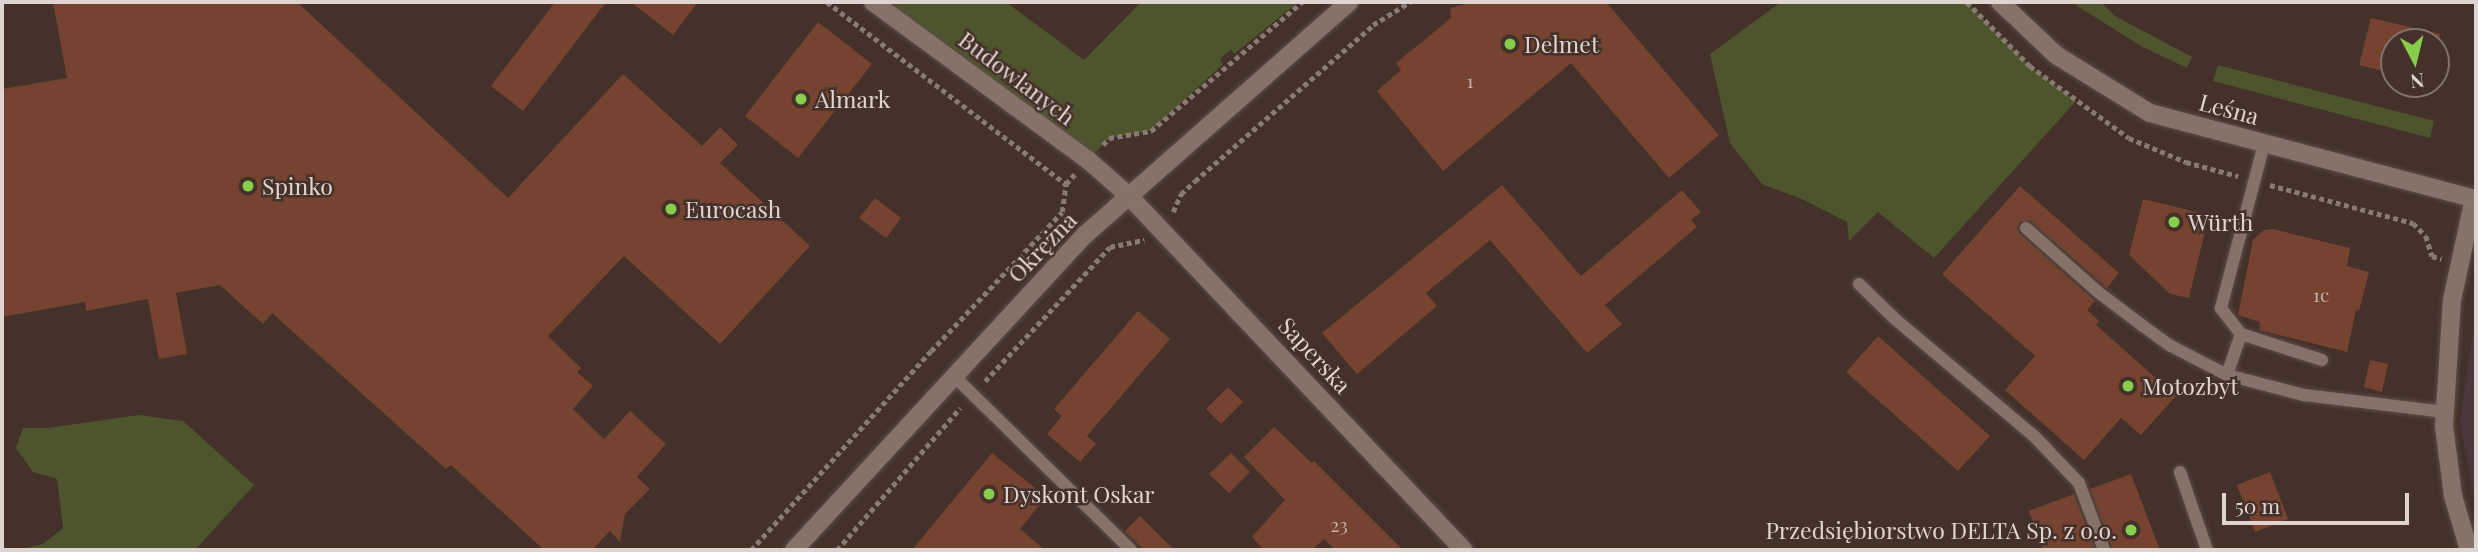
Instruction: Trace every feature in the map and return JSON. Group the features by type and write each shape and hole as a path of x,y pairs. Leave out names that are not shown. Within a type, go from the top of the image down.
{"street":[{"name":"Budowlanych","path":"873,2 1088,160 1129,196"},
{"name":"Okrężna","path":"794,550 1086,234 1349,2"},
{"name":"Leśna","path":"2000,2 2056,55 2150,113 2475,199"},
{"name":"Saperska","path":"1129,196 1464,550"},
{"path":"2469,550 2453,496 2445,412 2452,300 2475,199"}],"lane":[{"path":"2264,144 2221,308 2241,334 2322,360"},
{"path":"2026,228 2098,292 2143,326 2171,346 2227,375 2305,395 2445,412"},
{"path":"1859,285 2035,437 2079,483 2104,550"},
{"path":"2227,375 2241,334"},
{"path":"954,376 1131,550"},
{"path":"2180,472 2207,550"}],"path":[{"path":"827,2 1066,184"},
{"path":"751,550 931,351 1062,212 1066,184 1109,138 1151,131 1303,2"},
{"path":"838,550 973,394 1110,247 1142,243 1173,212 1181,194 1195,181 1373,25 1410,2"}],"shaded area":[{"path":"2476,309 2476,505 2460,422"}],"green space":[{"path":"873,2 1006,2 1084,60 1141,2 1298,2 1234,54 1231,49 1220,59 1223,64 1151,131 1109,138 1088,160"},
{"path":"1781,2 1967,2 2030,66 2076,101 1934,258 1878,212 1849,241 1847,222 1802,199 1762,184 1730,143 1710,54"},
{"path":"2071,2 2101,2 2115,16 2192,57 2187,68 2141,46"},
{"path":"2218,65 2434,121 2430,138 2213,81"},
{"path":"139,415 183,421 254,485 195,550 17,550 43,544 63,528 57,479 33,472 16,448 23,428 48,428"}],"building":[{"name":"Spinko","path":"53,2 297,2 508,198 623,74 702,146 720,127 738,145 720,163 810,246 720,344 624,256 548,336 581,368 577,372 593,386 573,409 604,439 630,411 666,444 637,477 650,489 625,514 620,542 610,531 592,550 544,550 451,465 446,469 272,313 263,324 220,285 176,293 187,354 159,359 148,299 86,311 85,302 2,317 2,89 67,78"},
{"path":"555,2 606,2 523,111 491,86"},
{"path":"631,2 698,2 673,35"},
{"path":"1473,2 1606,2 1719,135 1669,178 1571,63 1443,171 1377,91 1401,70 1396,63 1451,18 1450,8"},
{"path":"2371,18 2414,28 2380,28 2380,70 2359,65"},
{"name":"Almark","path":"818,22 872,64 798,158 745,116"},
{"path":"1502,185 1581,276 1682,190 1701,212 1691,220 1697,227 1605,305 1622,324 1587,353 1490,240 1426,293 1437,306 1357,374 1322,333"},
{"path":"2020,186 2119,273 2107,288 2031,221 2020,222 2017,227 2020,234 2095,301 2087,310 2099,321 2096,325 2176,396 2141,435 2121,418 2084,460 2005,390 2035,356 1942,274"},
{"path":"875,198 901,218 886,238 859,218"},
{"path":"2143,199 2209,215 2189,298 2170,294 2129,255"},
{"path":"2273,229 2350,248 2347,266 2369,272 2359,311 2356,310 2347,352 2259,330 2260,322 2238,315 2253,240 2264,230"},
{"path":"1138,311 1170,339 1087,436 1096,444 1080,462 1047,434 1062,416 1054,409"},
{"path":"1878,336 1990,436 1958,471 1846,372"},
{"path":"2370,360 2388,364 2382,392 2364,387"},
{"path":"1228,387 1243,402 1221,424 1206,409"},
{"path":"1274,427 1312,463 1314,461 1403,550 1335,550 1324,539 1312,550 1264,550 1252,537 1285,500 1244,457"},
{"path":"992,453 1046,497 1020,529 1045,550 912,550"},
{"path":"1231,453 1250,472 1229,493 1209,474"},
{"path":"2270,472 2288,519 2255,532 2237,485"},
{"path":"2131,474 2160,550 2113,550 2090,489"},
{"path":"2074,494 2095,550 2043,550 2029,511"},
{"path":"1140,516 1174,550 1144,550 1125,531"}],"place":[{"name":"Delmet","path":"1510,44"},
{"name":"Almark","path":"801,99"},
{"name":"Spinko","path":"248,186"},
{"name":"Eurocash","path":"671,209"},
{"name":"Würth","path":"2174,222"},
{"name":"Motozbyt","path":"2128,386"},
{"name":"Dyskont Oskar","path":"989,494"},
{"name":"Przedsiębiorstwo DELTA Sp. z o.o.","path":"2131,530"}]}
